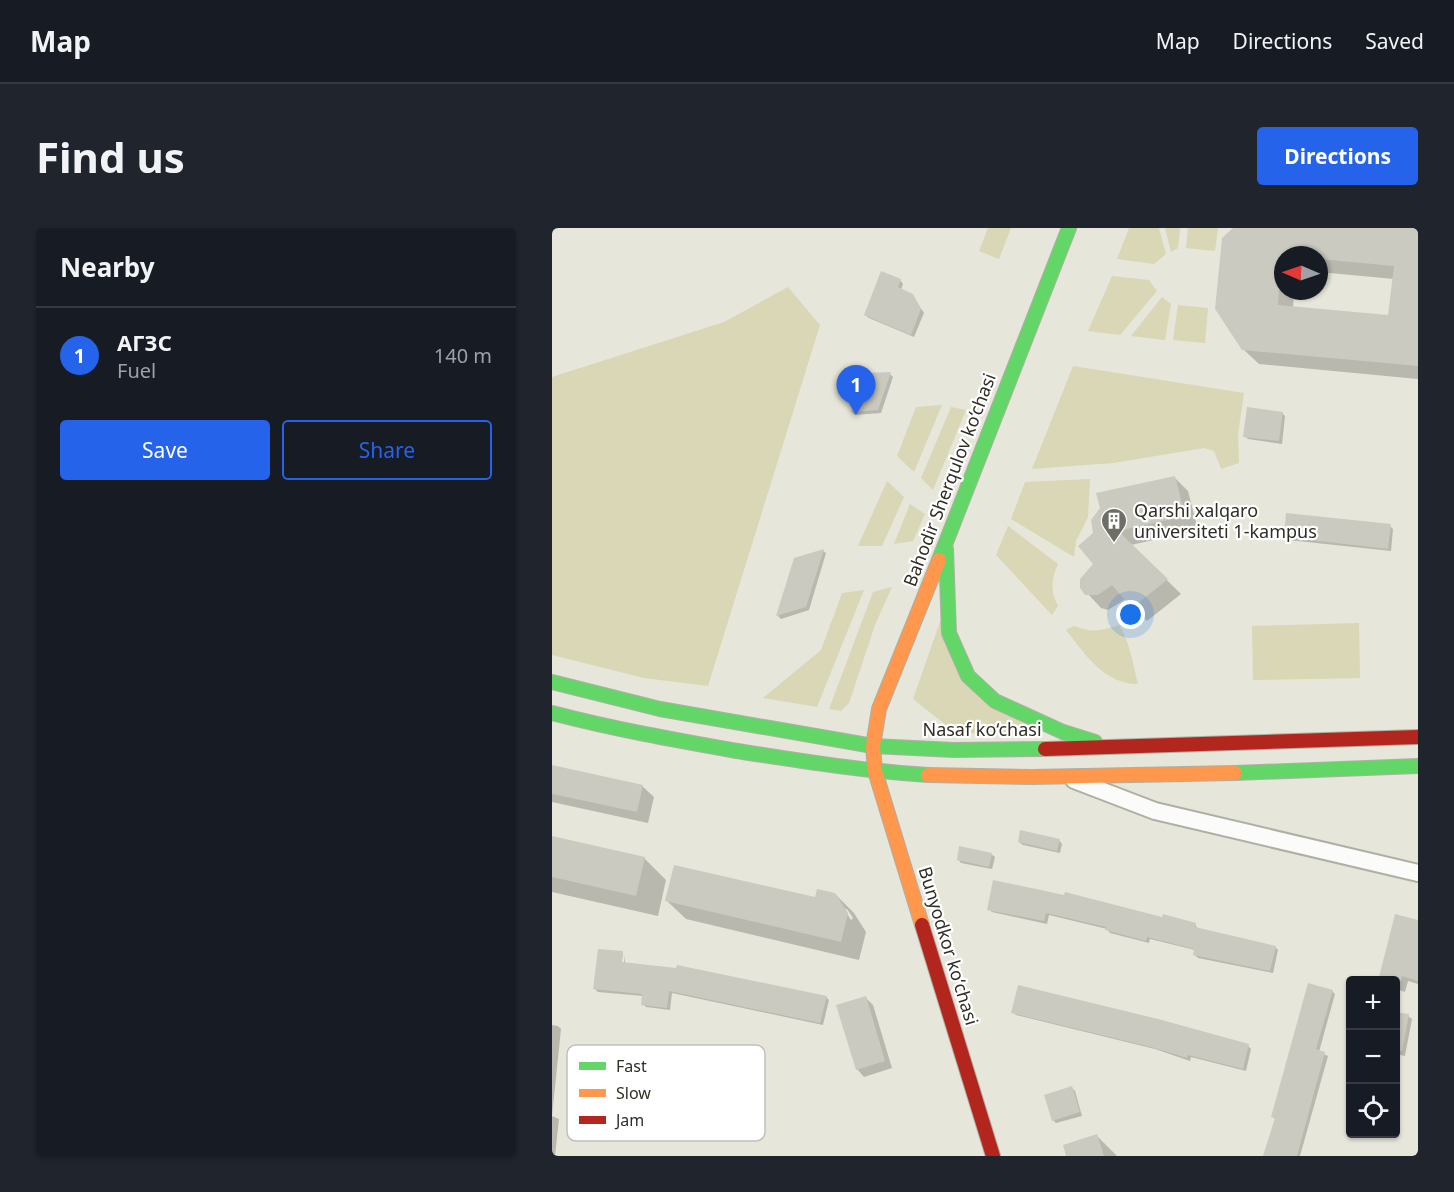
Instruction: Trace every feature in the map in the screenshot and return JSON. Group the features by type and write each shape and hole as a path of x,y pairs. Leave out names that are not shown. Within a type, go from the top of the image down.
{"main road":[{"name":"Bahodir Sherqulov ko‘chasi","path":"873,746 879,708 1069,228"},
{"path":"946,541 949,633 968,676 995,701 1063,732 1113,748"},
{"name":"Nasaf ko‘chasi","path":"552,682 660,710 873,746 954,750 1113,748 1418,737"},
{"path":"552,713 607,728 682,742 816,764 875,771 1068,777 1269,773 1418,766"},
{"name":"Bunyodkor koʻchasi","path":"873,746 875,771 993,1156"}],"street":[{"path":"1068,777 1155,811 1418,873"}],"shaded area":[{"path":"988,228 1011,228 999,259 979,251"},
{"path":"1129,228 1159,228 1166,254 1154,264 1117,259"},
{"path":"1165,228 1180,228 1178,248 1171,252"},
{"path":"1188,228 1218,228 1215,251 1186,248"},
{"path":"1112,276 1149,280 1157,291 1120,335 1088,331"},
{"path":"788,287 820,325 708,686 644,678 552,655 552,377 724,322"},
{"path":"1162,297 1171,304 1165,340 1131,336"},
{"path":"1178,305 1208,308 1205,343 1173,340"},
{"path":"1073,366 1244,393 1238,434 1239,463 1221,469 1214,451 1204,448 1113,463 1032,469"},
{"path":"942,405 914,472 897,456 916,407"},
{"path":"951,407 966,410 933,490 921,478"},
{"path":"1090,479 1088,517 1076,541 1074,557 1011,519 1025,482"},
{"path":"887,481 904,497 882,546 858,546"},
{"path":"910,504 925,514 913,541 894,544"},
{"path":"1008,526 1058,564 1052,585 1058,606 1052,615 996,555"},
{"path":"892,587 875,625 849,703 841,711 829,709 873,592"},
{"path":"864,590 817,707 763,698 821,650 842,593"},
{"path":"941,619 949,652 1043,734 956,733 913,699"},
{"path":"1359,623 1360,678 1253,680 1252,626"},
{"path":"1119,625 1129,646 1138,684 1126,683 1105,673 1088,658 1066,630 1074,626 1096,630"}],"building":[{"path":"1233,228 1418,228 1418,366 1242,350 1215,309 1222,238","holes":["1274,246 1328,246 1328,260 1394,266 1388,315 1278,305 1278,300 1274,300"]},
{"path":"881,271 901,279 898,287 913,294 921,309 911,335 864,315"},
{"path":"891,372 878,410 851,412 863,373"},
{"path":"1247,407 1283,412 1279,441 1243,437"},
{"name":"Qarshi xalqaro universiteti 1-kampus","path":"1175,476 1185,516 1118,531 1168,579 1132,608 1112,585 1098,595 1085,595 1080,588 1080,579 1093,564 1078,546 1093,533 1091,520 1100,508 1096,493"},
{"path":"1286,513 1391,524 1388,549 1284,537"},
{"path":"824,549 806,607 776,616 794,558"},
{"path":"552,765 643,785 637,812 552,794"},
{"path":"1020,830 1060,839 1057,851 1018,842"},
{"path":"552,836 645,857 636,896 552,877"},
{"path":"959,846 992,853 989,867 957,860"},
{"path":"674,865 815,897 817,889 835,893 848,913 841,942 665,901"},
{"path":"993,880 1064,895 1065,892 1162,917 1163,914 1196,923 1195,927 1276,946 1270,971 1193,955 1194,949 1147,937 1146,941 1105,930 1106,927 1046,913 1044,921 987,910"},
{"path":"1395,914 1418,920 1418,981 1402,976 1400,981 1400,976 1379,976"},
{"path":"598,949 623,951 622,962 676,968 677,965 827,996 820,1023 669,991 667,1008 641,1005 642,994 593,989"},
{"path":"1308,983 1333,990 1316,1049 1325,1052 1297,1156 1263,1156 1275,1118 1271,1117"},
{"path":"1018,985 1249,1044 1243,1069 1188,1055 1187,1058 1011,1013"},
{"path":"866,996 885,1061 856,1070 836,1005"},
{"path":"1400,1013 1409,1014 1402,1051 1400,1051"},
{"path":"1072,1086 1080,1112 1052,1121 1044,1095"},
{"path":"1097,1134 1104,1156 1066,1156 1063,1145"}],"traffic: fast":[{"path":"939,560 1069,228"},
{"path":"946,549 949,633 968,676 995,701 1063,732 1095,742"},
{"path":"552,682 660,709 873,746 954,750 1045,749"},
{"path":"552,713 737,751 856,768 928,775"},
{"path":"1235,773 1418,766"}],"traffic: slow":[{"path":"922,925 875,771 873,746 879,709 939,560"},
{"path":"928,775 1032,777 1235,773"}],"traffic: jam":[{"path":"1045,749 1418,737"},
{"path":"922,925 993,1156"}],"place":[{"name":"АГЗС","path":"856,415"},
{"name":"Qarshi xalqaro universiteti 1-kampus","path":"1114,544"}]}
